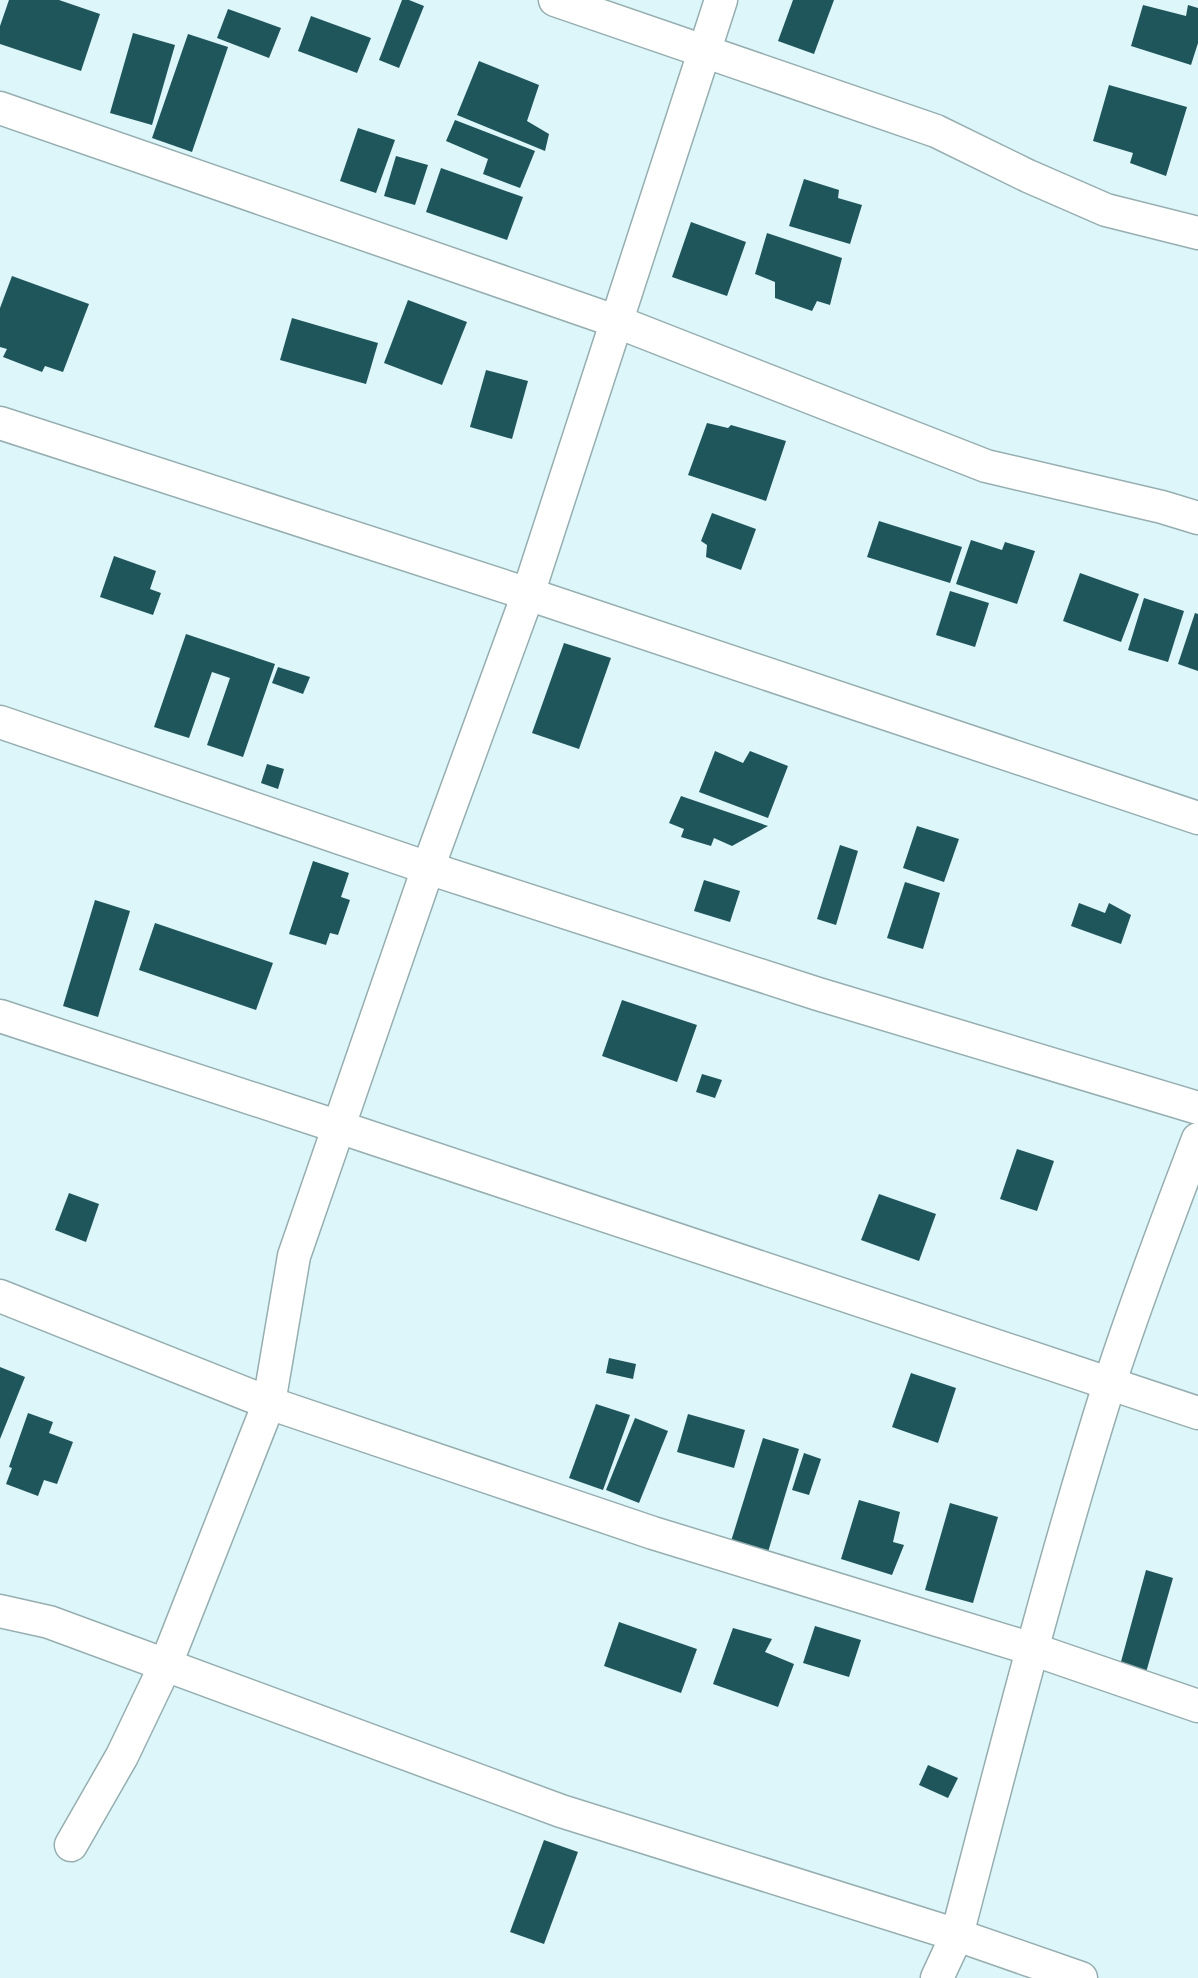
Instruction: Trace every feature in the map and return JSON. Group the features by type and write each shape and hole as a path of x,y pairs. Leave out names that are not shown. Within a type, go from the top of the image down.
{"street":[{"path":"555,0 936,131 1106,210 1198,233"},
{"path":"71,1845 122,1756 166,1664 269,1403 294,1256 428,868 528,594 721,0"},
{"path":"0,108 615,321 986,466 1198,518"},
{"path":"0,423 528,594 1198,818"},
{"path":"0,722 428,868 818,994 1198,1108"},
{"path":"0,1016 1198,1413"},
{"path":"937,1978 957,1935 1032,1649 1110,1384 1198,1139"},
{"path":"0,1296 269,1403 653,1533 1032,1649 1198,1706"},
{"path":"0,1611 49,1622 561,1811 957,1935 1081,1978"}],"building":[{"path":"9,0 59,0 100,14 81,71 0,44 0,26"},
{"path":"402,0 424,6 399,68 379,60"},
{"path":"793,0 834,0 814,54 778,41"},
{"path":"1143,5 1186,16 1188,5 1198,8 1198,43 1191,65 1131,46"},
{"path":"228,9 281,28 269,58 217,38"},
{"path":"311,16 371,38 357,73 298,51"},
{"path":"133,33 175,45 152,125 110,113"},
{"path":"188,34 228,47 192,152 152,138"},
{"path":"479,61 539,85 527,121 549,134 545,151 457,115"},
{"path":"1109,85 1187,107 1166,176 1130,163 1133,153 1093,141"},
{"path":"455,120 535,151 520,188 483,174 488,159 446,141"},
{"path":"358,128 395,140 376,193 340,181"},
{"path":"396,156 428,165 415,205 384,196"},
{"path":"441,168 523,197 507,240 426,212"},
{"path":"804,179 839,190 838,198 862,205 850,244 789,226"},
{"path":"691,222 746,242 727,296 672,277"},
{"path":"767,233 842,258 830,305 817,301 812,311 775,298 775,282 755,274"},
{"path":"12,276 89,304 63,372 45,366 42,372 3,357 7,349 0,347 0,308"},
{"path":"408,300 467,322 442,385 384,363"},
{"path":"292,318 378,343 366,384 280,360"},
{"path":"486,370 528,381 512,439 470,427"},
{"path":"707,423 728,428 731,425 786,441 766,501 688,475"},
{"path":"712,513 756,529 741,570 706,557 707,545 701,541"},
{"path":"879,521 962,547 950,583 867,557"},
{"path":"971,540 1002,550 1005,542 1035,551 1017,604 956,584"},
{"path":"114,556 156,571 150,589 161,593 153,615 100,597"},
{"path":"1080,573 1139,594 1121,642 1063,621"},
{"path":"950,591 989,603 975,647 936,635"},
{"path":"1144,598 1184,611 1168,662 1128,650"},
{"path":"1195,613 1198,614 1198,671 1178,664"},
{"path":"186,634 275,664 243,757 207,745 230,678 212,672 189,738 154,727"},
{"path":"564,643 611,658 579,749 532,733"},
{"path":"278,667 310,677 303,694 272,683"},
{"path":"715,751 743,763 750,751 788,766 768,818 699,792"},
{"path":"267,764 284,769 278,789 261,783"},
{"path":"681,796 768,826 732,846 714,838 711,846 681,837 684,829 669,823"},
{"path":"917,826 959,839 944,882 903,868"},
{"path":"840,845 858,851 836,925 817,919"},
{"path":"313,861 349,873 341,897 350,900 338,935 330,933 326,945 289,934"},
{"path":"704,880 740,891 730,922 694,911"},
{"path":"905,882 940,893 923,949 887,938"},
{"path":"95,900 130,911 98,1017 63,1006"},
{"path":"1079,903 1105,913 1109,903 1131,915 1121,944 1071,926"},
{"path":"155,923 273,963 256,1010 139,970"},
{"path":"622,1000 697,1025 677,1082 602,1056"},
{"path":"702,1074 722,1080 715,1098 696,1092"},
{"path":"1017,1149 1054,1161 1037,1211 1000,1199"},
{"path":"69,1193 99,1204 86,1242 55,1230"},
{"path":"879,1194 936,1214 919,1261 861,1240"},
{"path":"609,1358 636,1364 633,1379 606,1373"},
{"path":"0,1367 25,1377 0,1439"},
{"path":"911,1373 956,1388 938,1443 892,1427"},
{"path":"596,1404 630,1415 603,1490 569,1478"},
{"path":"28,1413 53,1422 49,1433 73,1442 57,1484 44,1480 38,1496 6,1484"},
{"path":"688,1414 745,1430 734,1468 677,1452"},
{"path":"635,1418 668,1431 639,1503 606,1490"},
{"path":"763,1438 799,1449 765,1562 728,1551"},
{"path":"804,1453 821,1459 809,1495 792,1490"},
{"path":"859,1500 900,1512 893,1542 904,1545 892,1575 841,1559"},
{"path":"950,1503 998,1517 973,1603 925,1590"},
{"path":"1146,1570 1173,1578 1145,1676 1119,1669"},
{"path":"619,1622 697,1649 681,1693 604,1666"},
{"path":"815,1626 861,1640 849,1677 803,1663"},
{"path":"733,1628 772,1639 765,1652 794,1664 778,1707 713,1684"},
{"path":"928,1765 958,1778 948,1798 919,1785"},
{"path":"544,1840 578,1852 544,1944 510,1932"}]}
